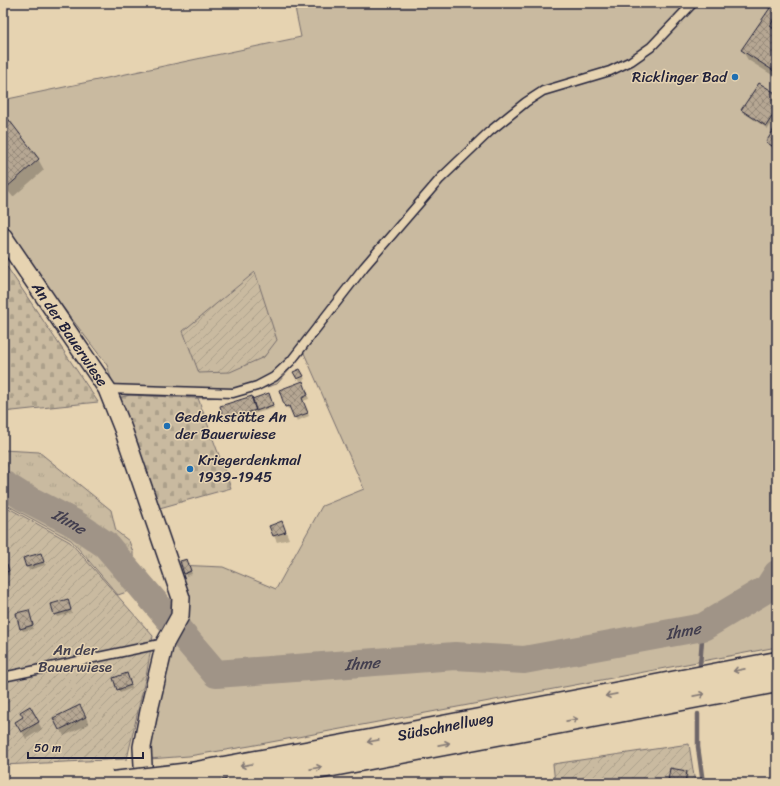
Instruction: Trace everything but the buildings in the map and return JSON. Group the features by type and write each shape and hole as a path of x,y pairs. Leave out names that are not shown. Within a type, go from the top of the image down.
{"highway":[{"name":"Südschnellweg","path":"112,783 191,774 777,663"},
{"name":"Südschnellweg","path":"237,783 777,681"}],"street":[{"name":"An der Bauerwiese","path":"3,236 107,389 123,429 180,598 180,616 167,641 150,706 142,748 144,783"}],"lane":[{"path":"107,389 233,393 257,386 274,377 291,361 364,267 430,191 489,132 526,102 543,91 610,71 631,61 651,47 693,3"},
{"path":"3,677 167,641"}],"green space":[{"path":"294,3 777,3 777,647 250,746 189,756 149,759 149,748 172,644 177,565 223,567 276,589 322,506 364,489 304,353 277,384 232,397 198,398 130,395 117,398 107,365 40,277 3,220 3,100 301,37"},
{"path":"3,261 98,402 3,412"},
{"path":"255,272 277,340 264,357 230,372 199,373 183,331"},
{"path":"130,395 198,398 231,488 156,509 117,398"},
{"path":"3,450 39,452 111,510 116,531 129,541 133,552 133,572 107,541 76,520 26,494 3,479"},
{"path":"3,487 21,499 74,525 105,547 138,588 118,595 71,540 3,503"},
{"name":"An der Bauerwiese","path":"3,505 70,542 153,636 147,671 127,759 3,765"},
{"path":"689,744 695,783 555,783 553,764"}],"waterway":[{"name":"Ihme","path":"3,484 22,496 74,523 106,545 216,674 455,656 524,660 703,627 768,588 777,574"},
{"path":"700,665 703,627"},
{"path":"698,714 698,747 703,783"}],"place":[{"name":"Ricklinger Bad","path":"735,77"},
{"name":"Gedenkstätte An der Bauerwiese","path":"167,426"},
{"name":"Kriegerdenkmal 1939-1945","path":"190,469"}]}
